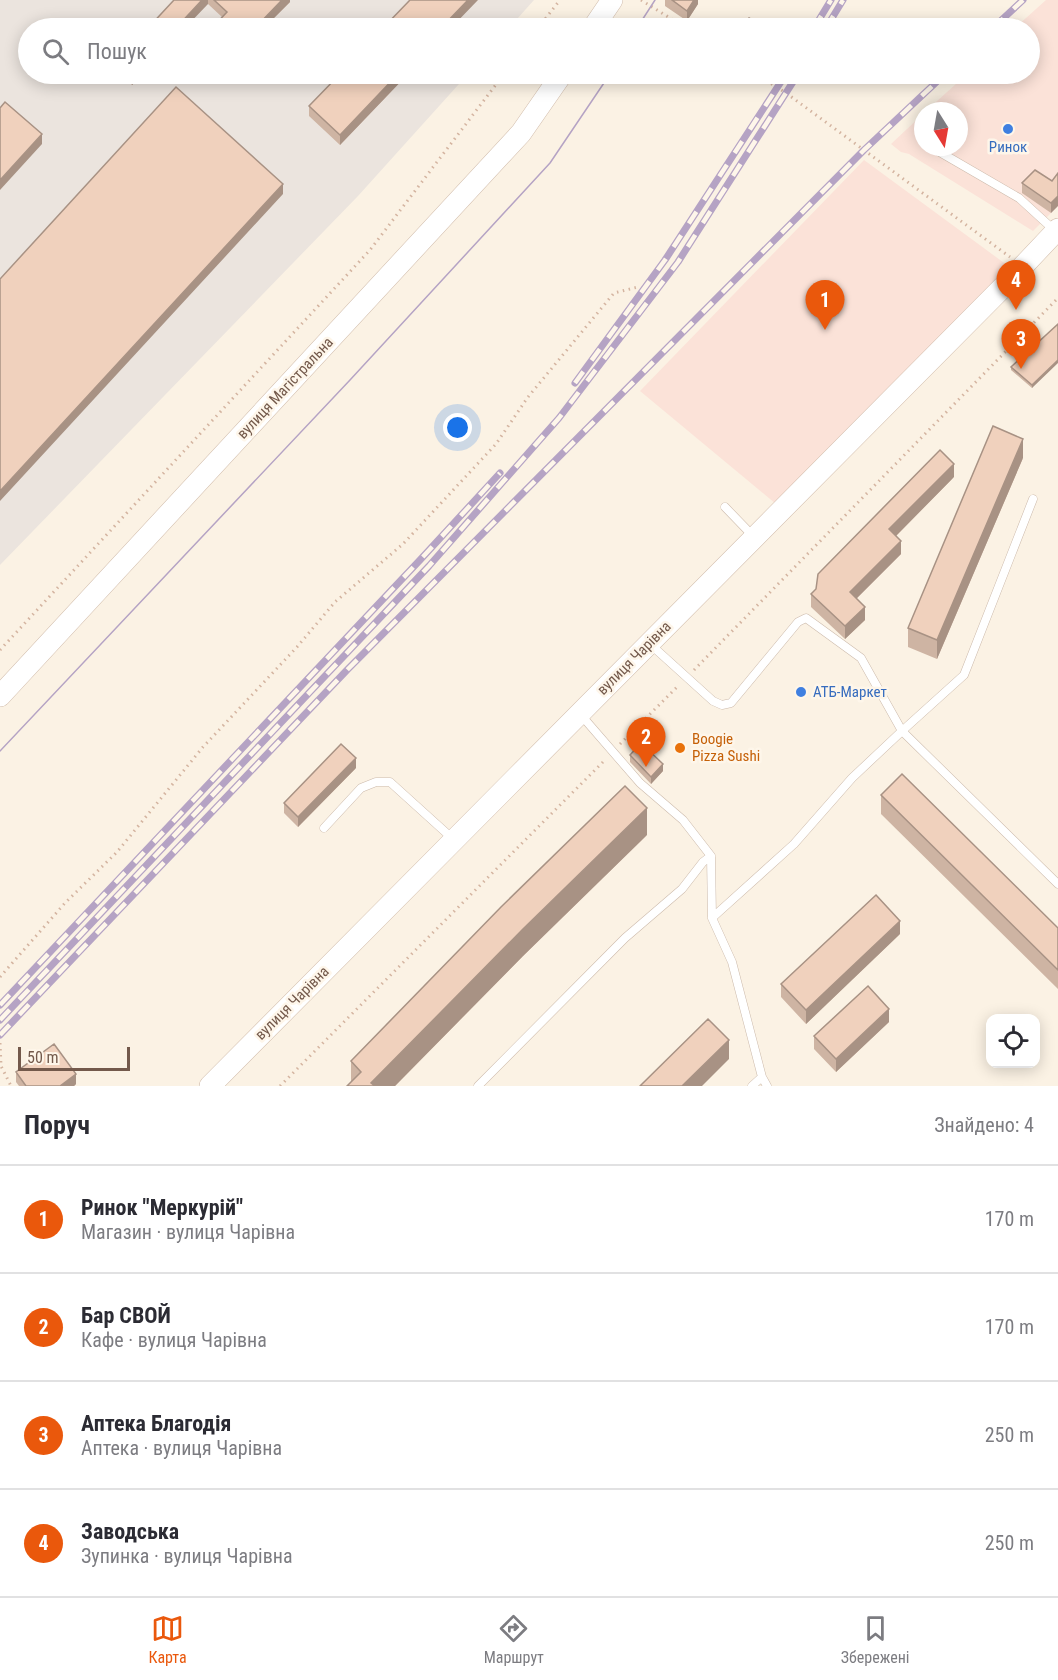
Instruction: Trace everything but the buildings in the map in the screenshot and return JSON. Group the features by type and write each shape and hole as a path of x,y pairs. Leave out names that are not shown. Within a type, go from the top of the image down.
{"main road":[{"path":"600,18 612,0"},
{"name":"вулиця Магістральна","path":"0,696 521,133 555,84"},
{"name":"вулиця Чарівна","path":"210,1086 1023,267 1057,230"}],"lane":[{"path":"947,156 1019,198 1057,230"},
{"path":"712,918 794,844 852,778 963,675 1033,499"},
{"path":"725,507 754,537"},
{"path":"649,643 713,701 722,705 730,704 798,622 806,618 861,658 902,731 1058,884"},
{"path":"580,713 640,783 683,820 711,856 712,918 732,962 762,1077 767,1086"},
{"path":"324,828 361,788 376,782 390,782 454,840"},
{"path":"478,1086 625,938 682,889 703,862 711,856"},
{"path":"752,1086 762,1077"}],"path":[{"path":"546,18 560,0"},
{"path":"641,0 670,18"},
{"path":"0,650 370,250 496,84"},
{"path":"772,84 1023,267"},
{"path":"0,977 65,903 117,852 203,747 297,647 335,602 403,544 496,444 528,397 614,293 638,287"},
{"path":"280,1086 687,678 1058,298"},
{"path":"0,1043 1,1066 11,1086"}],"shaded area":[{"path":"0,0 534,0 518,18 18,18 18,84 459,84 358,196 0,565"},
{"name":"Ринок","path":"1046,0 1058,0 1058,206 1033,231 891,144 914,122 914,156 968,156 968,102 936,102 956,84 1040,84 1040,18 1026,18"},
{"path":"864,160 1011,268 776,504 640,391"}],"tram line":[{"path":"643,18 655,0"},
{"path":"0,751 350,380 550,163 603,84"}],"railway":[{"path":"820,18 831,0"},
{"path":"832,18 843,0"},
{"path":"1004,18 1023,0"},
{"path":"575,383 665,260 779,84"},
{"path":"0,1020 429,566 559,418 678,262 792,84"},
{"path":"0,1035 347,670 864,150 934,84"},
{"path":"0,1005 500,473"}],"place":[{"name":"Ринок","path":"1008,129"},
{"name":"Заводська","path":"1016,310"},
{"name":"Ринок \"Меркурій\"","path":"825,330"},
{"name":"Аптека Благодія","path":"1021,369"},
{"name":"АТБ-Маркет","path":"801,692"},
{"name":"Boogie Pizza Sushi","path":"680,748"},
{"name":"Бар СВОЙ","path":"646,767"}]}
